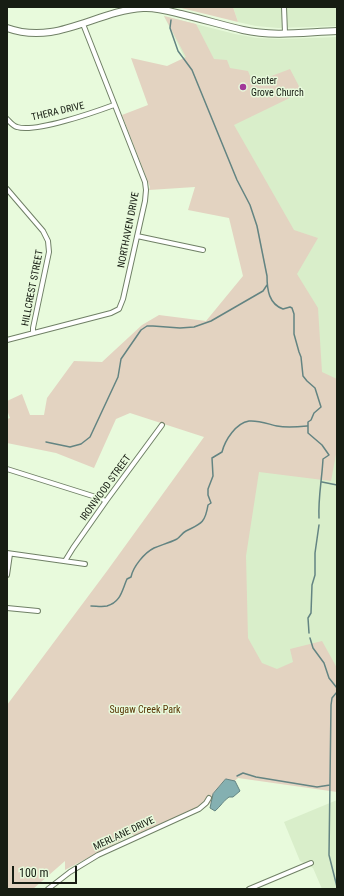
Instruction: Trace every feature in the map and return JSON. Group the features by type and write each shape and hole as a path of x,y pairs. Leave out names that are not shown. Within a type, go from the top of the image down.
{"street":[{"path":"7,28 21,32 39,34 55,32 83,24 122,9 146,7 161,9 244,30 266,33 337,31"},
{"path":"284,7 285,33"},
{"name":"NORTHAVEN DRIVE","path":"7,340 112,313 119,308 123,299 146,197 145,182 83,24"},
{"name":"THERA DRIVE","path":"7,119 17,127 33,127 63,121 114,105"},
{"name":"HILLCREST STREET","path":"7,189 43,231 48,241 49,252 33,333"},
{"path":"137,236 203,250"},
{"name":"IRONWOOD STREET","path":"65,561 106,501 162,425"},
{"path":"7,470 106,501"},
{"path":"7,575 8,554 85,564"},
{"path":"7,608 38,611"},
{"name":"MERLANE DRIVE","path":"48,889 83,863 128,840 198,809 206,803 209,798"},
{"path":"249,889 311,863"}],"shaded area":[{"path":"233,7 337,7 337,26 278,28 256,26 238,22"},
{"path":"164,16 257,38 283,39 337,37 337,700 247,662 236,447 322,476 195,79"},
{"path":"337,800 337,889 322,889 313,868 300,861 284,822"}],"green space":[{"path":"177,7 233,7 238,22"},
{"name":"Sugaw Creek Park","path":"164,16 196,24 214,59 227,60 230,68 248,71 253,83 290,69 302,92 234,125 294,230 318,238 297,274 318,308 322,372 337,379 337,449 331,481 259,472 246,556 248,638 262,663 277,669 293,662 290,649 322,641 337,668 337,792 238,778 206,807 136,840 133,834 65,870 65,861 33,889 7,889 7,705 107,571 204,437 130,413 116,419 94,468 56,453 7,443 7,419 10,418 7,410 7,401 22,394 30,415 44,415 47,398 74,361 102,362 142,325 159,315 206,321 243,276 229,218 188,210 195,187 149,190 150,187 122,115 148,105 131,58 167,66 186,57"}],"water":[{"path":"226,779 235,781 240,791 233,797 229,797 215,811 210,808 213,794"}],"waterway":[{"path":"171,20 170,28 178,51 192,70 237,180 250,205 257,226 270,296 278,307 283,309 290,307 292,308 294,314 294,334 301,357 303,376 315,388 321,407 314,413 311,420 308,422 308,433 322,445 329,455 323,459 319,518"},
{"path":"46,442 70,447 81,444 90,437 118,377 121,359 141,330 147,326 180,328 194,327 211,321 263,291 267,285"},
{"path":"91,606 107,606 115,602 118,599 127,579 131,577 132,573 146,553 154,548 177,539 203,520 208,505 211,503 208,495 208,489 213,476 212,458 222,452 228,437 240,425 244,422 252,421 284,427 307,426"},
{"path":"322,482 337,485"},
{"path":"309,633 308,618 311,613 312,585 315,575 315,553 319,525"},
{"path":"310,638 313,648 324,663 329,678 337,688"},
{"path":"337,692 332,698 331,705 329,855 337,887"},
{"path":"237,776 243,773 256,777 317,787 330,785"}],"place":[{"name":"Center Grove Church","path":"243,87"}]}
